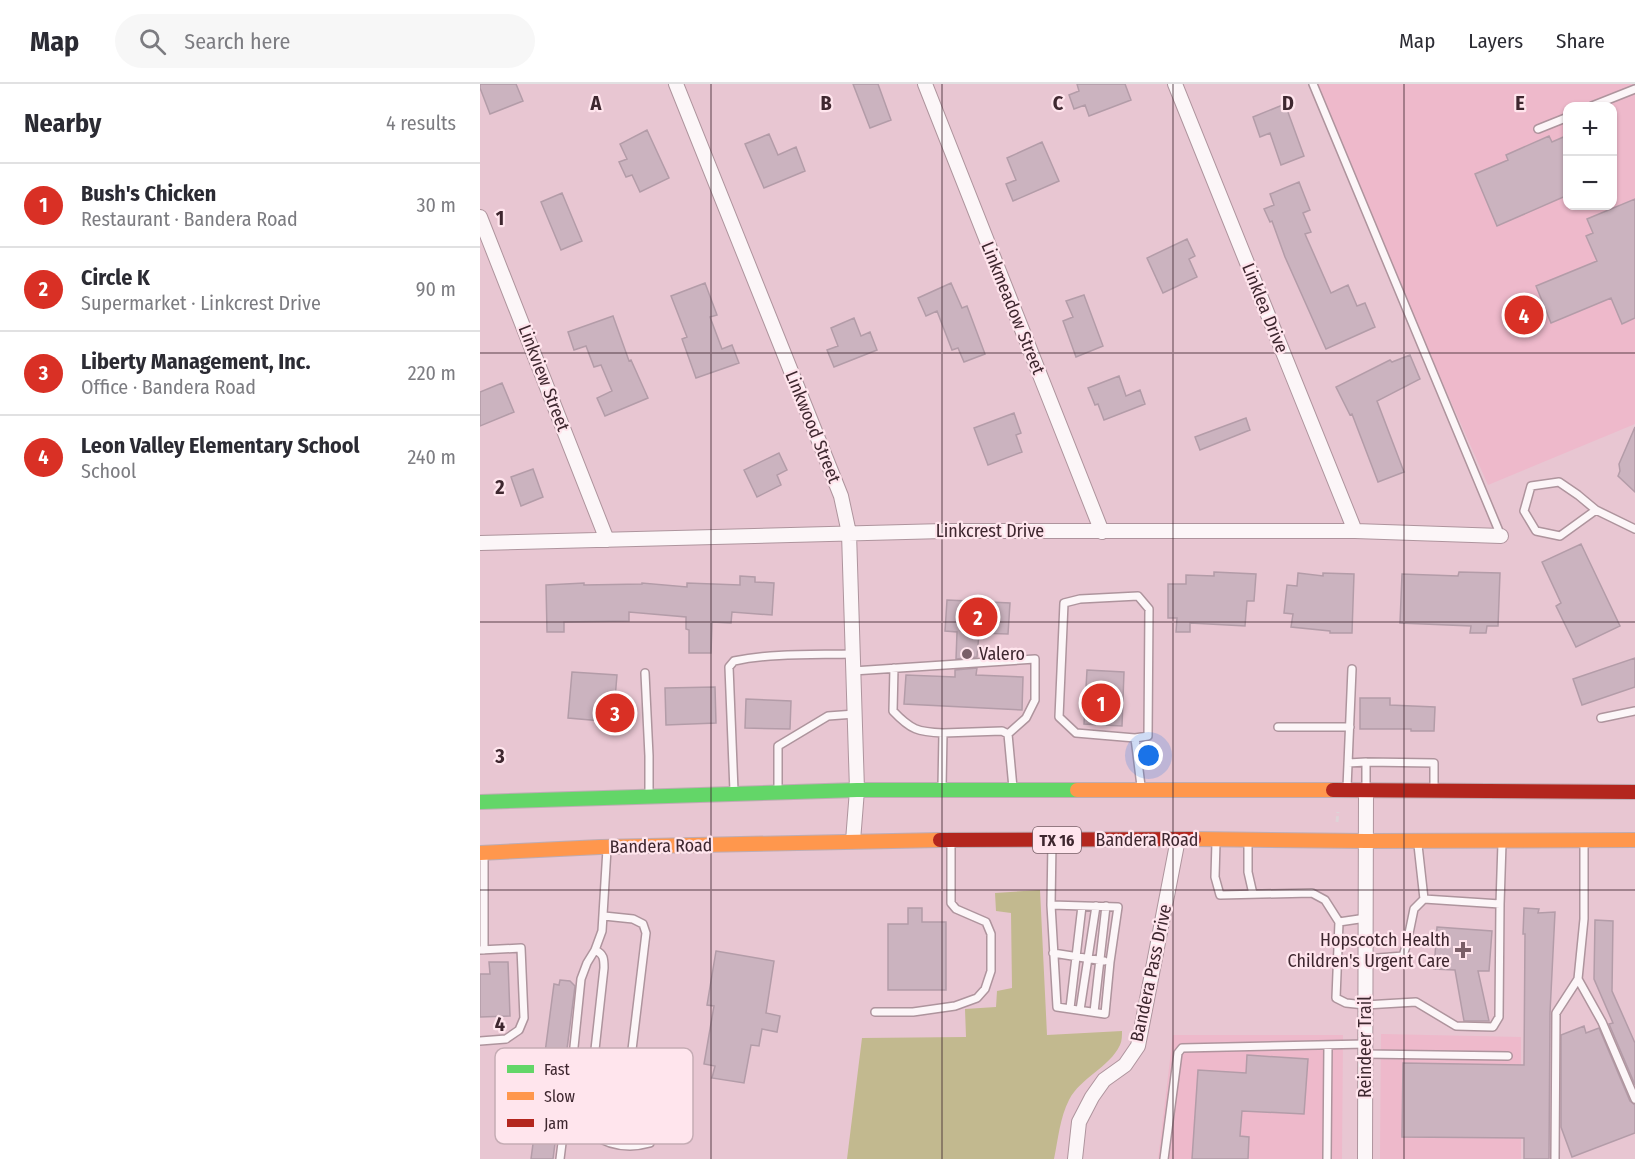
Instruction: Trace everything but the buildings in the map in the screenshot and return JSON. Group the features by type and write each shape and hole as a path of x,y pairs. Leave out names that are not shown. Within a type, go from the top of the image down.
{"main road":[{"path":"480,802 857,790 1635,792"},
{"name":"Bandera Road","path":"482,853 608,847 853,841 1635,840"}],"street":[{"name":"Linkwood Street","path":"676,84 841,496 849,533 854,671 857,790 853,841"},
{"name":"Linkmeadow Street","path":"925,84 1102,532"},
{"name":"Linklea Drive","path":"1175,84 1355,531"},
{"name":"Linkview Street","path":"480,217 607,540"},
{"name":"Linkcrest Drive","path":"480,543 944,531 1355,531 1501,537"},
{"name":"Reindeer Trail","path":"1365,1159 1366,790"},
{"name":"Bandera Pass Drive","path":"1075,1159 1079,1122 1092,1097 1104,1080 1125,1065 1138,1046 1178,839"}],"lane":[{"path":"1313,84 1501,537"},
{"path":"1602,102 1635,89"},
{"path":"1538,129 1563,119"},
{"path":"1596,510 1560,536 1536,531 1524,511 1531,486 1558,482 1596,510 1635,529"},
{"path":"1138,596 1149,609 1148,736 1135,738 1076,733 1059,717 1064,603 1138,596"},
{"path":"734,793 729,667 734,661 749,657 853,654"},
{"path":"854,671 1035,659 1035,700 1026,718 1008,734"},
{"path":"894,668 893,711 904,723 923,732 1002,731 1008,734"},
{"path":"1347,790 1352,669"},
{"path":"645,673 649,756 648,796"},
{"path":"1601,718 1635,711"},
{"path":"778,792 778,746 828,716 855,714"},
{"path":"1278,727 1350,727"},
{"path":"942,790 943,733"},
{"path":"1008,734 1014,790"},
{"path":"1135,738 1141,790"},
{"path":"1366,762 1366,790"},
{"path":"1348,763 1434,763 1434,791"},
{"path":"1051,905 1118,907 1105,1014 1057,1006 1051,905 1052,840"},
{"path":"1216,840 1215,878 1220,895 1312,893 1325,900 1339,922 1336,998 1346,1003 1365,1005 1416,1002 1456,1026 1492,1027 1499,1017 1502,840"},
{"path":"1248,840 1248,872 1253,894"},
{"path":"1555,1159 1556,1013 1578,979 1584,920 1584,840"},
{"path":"875,1012 913,1012 946,1007 977,998 985,989 991,971 992,934 986,922 956,909 951,903 951,841"},
{"path":"1417,841 1424,899"},
{"path":"574,1048 581,979 602,931 608,847"},
{"path":"480,1041 506,1039 519,1030 524,1018 521,948 482,950 482,853"},
{"path":"1366,959 1403,956 1414,909 1424,899 1500,904"},
{"path":"1070,1008 1082,906"},
{"path":"1080,1010 1096,906"},
{"path":"1094,1012 1106,906"},
{"path":"604,916 633,919 643,924 646,933 632,1048"},
{"path":"1339,922 1366,918"},
{"path":"595,950 601,952 604,957 604,968 595,1048"},
{"path":"1053,953 1110,962"},
{"path":"1578,979 1602,1022 1635,1099"},
{"path":"1327,1159 1328,1045"},
{"path":"1164,1159 1178,1053 1182,1048 1328,1045 1508,1056"},
{"path":"560,1159 562,1144"},
{"path":"616,1144 639,1146 646,1144"}],"path":[{"path":"1337,822 1338,812"}],"shaded area":[{"path":"1310,84 1635,84 1635,424 1488,485"},
{"path":"1040,890 1047,1035 1122,1031 1121,1043 1115,1053 1080,1085 1069,1100 1061,1121 1054,1159 847,1159 862,1038 966,1037 965,1009 996,1007 997,991 1012,988 1011,913 996,911 995,893"},
{"path":"1381,1034 1521,1037 1521,1159 1380,1159"},
{"path":"1173,1035 1343,1035 1342,1159 1158,1159"}],"traffic: fast":[{"path":"480,802 857,790 1077,790"}],"traffic: slow":[{"path":"1077,790 1333,790"},
{"path":"1194,839 1635,840"},
{"path":"480,853 600,847 940,840"}],"traffic: jam":[{"path":"1333,790 1635,792"},
{"path":"940,840 1194,839"}],"place":[{"name":"Leon Valley Elementary School","path":"1524,315"},
{"name":"Circle K","path":"978,617"},
{"name":"Valero","path":"967,654"},
{"name":"Bush's Chicken","path":"1101,703"},
{"name":"Liberty Management, Inc.","path":"615,713"},
{"name":"Hopscotch Health Children's Urgent Care","path":"1463,950"}]}
